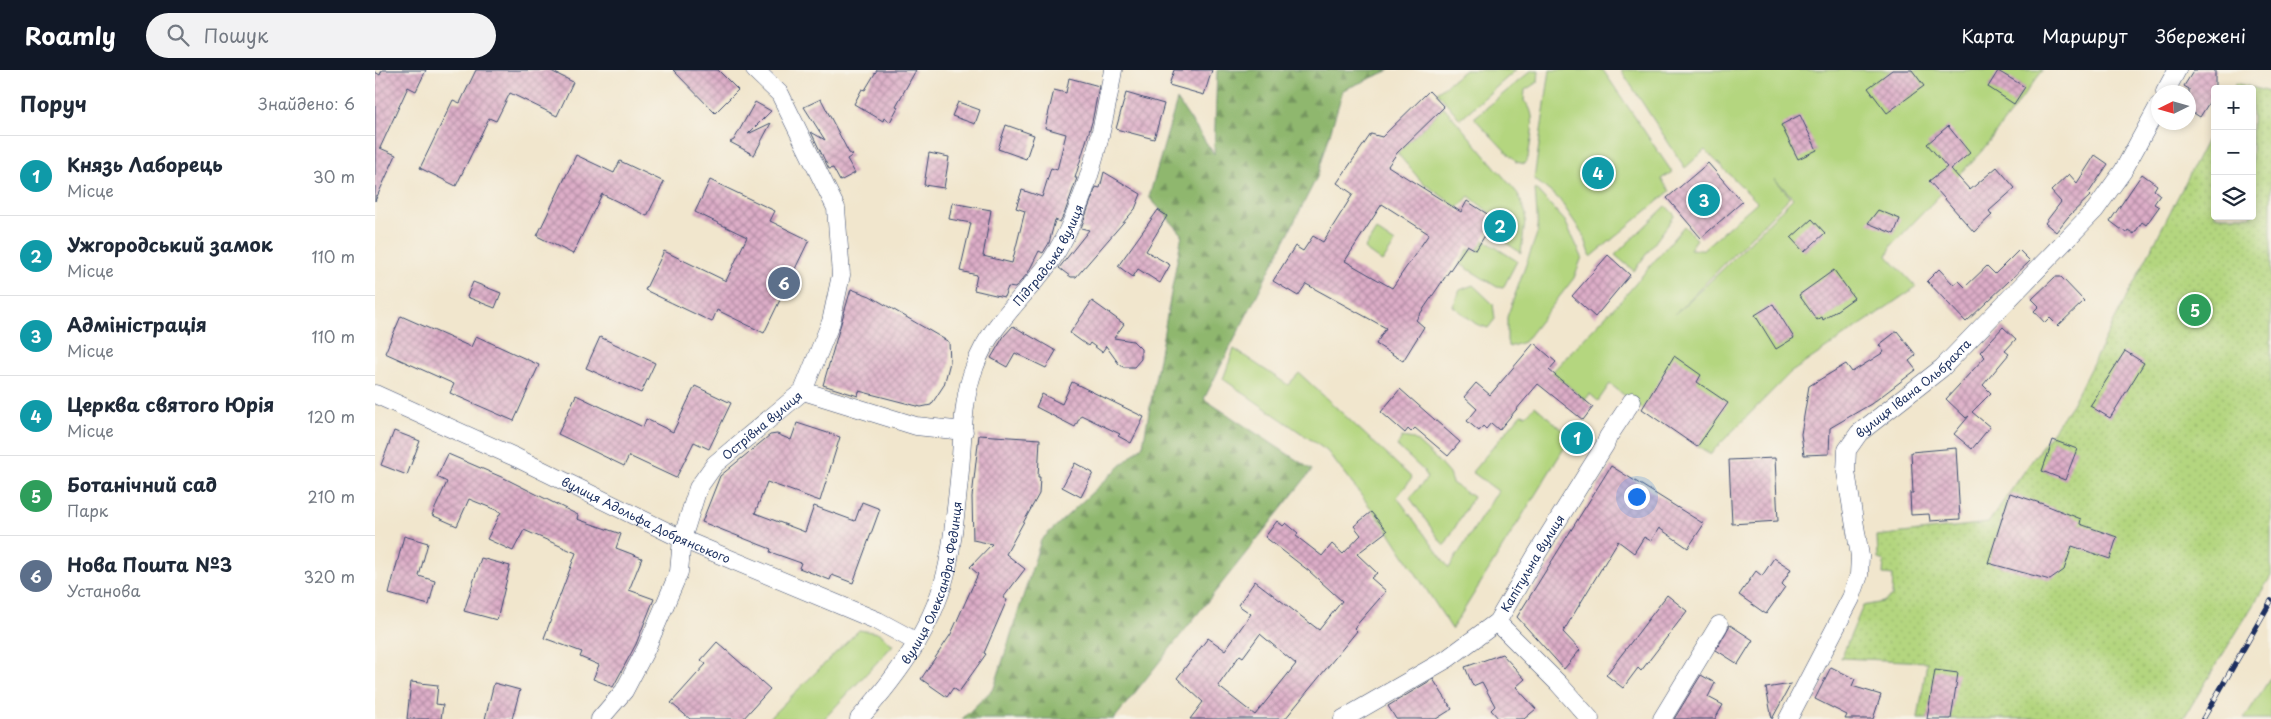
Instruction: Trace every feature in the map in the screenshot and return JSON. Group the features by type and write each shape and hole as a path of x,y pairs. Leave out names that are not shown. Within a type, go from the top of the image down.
{"street":[{"name":"Острівна вулиця","path":"600,719 624,690 647,649 679,572 682,539 697,488 715,464 803,391 831,322 841,275 836,208 780,94 755,70"},
{"name":"Підградська вулиця","path":"964,431 967,397 974,367 982,349 993,332 1051,260 1077,208 1090,170 1113,70"},
{"path":"2169,85 2177,70"},
{"name":"вулиця Івана Ольбрахта","path":"1788,719 1851,598 1859,575 1859,541 1846,472 1847,450 1859,433 1942,368 2095,210 2123,171 2151,120"},
{"path":"803,391 916,426 964,431"},
{"name":"вулиця Адольфа Добрянського","path":"375,394 517,458 682,539 878,622 917,642"},
{"name":"Капітульна вулиця","path":"1343,719 1447,659 1497,622 1605,445 1608,437 1632,402"},
{"name":"вулиця Олександра Фединця","path":"859,719 897,674 930,618 948,565 964,431"},
{"path":"1497,622 1590,719"},
{"path":"1661,719 1719,625"}],"green space":[{"path":"1217,70 1390,70 1343,90 1317,177 1204,399 1312,470 1114,719 962,719 994,688 1041,540 1143,445 1182,234 1149,197 1177,100 1214,154"},
{"path":"1465,70 1516,70 1460,119 1437,92"},
{"path":"1532,70 1539,70 1538,82 1525,90 1524,101 1529,106 1531,113 1532,136 1525,164 1516,162 1474,118"},
{"path":"1550,70 1603,70 1672,172 1661,179 1670,191 1591,257 1584,236 1559,199 1534,179"},
{"path":"1621,70 2043,70 1981,152 1892,245 1887,256 1916,287 1790,373 1710,454 1642,409 1610,384 1598,401 1590,394 1585,400 1552,372 1625,296 1684,226 1697,239 1690,249 1702,250 1757,202 1705,150 1685,168","holes":["1775,179 1793,198 1723,269 1675,314 1790,197"]},
{"path":"2271,87 2271,576 2183,719 1918,719 1927,662 1841,658 1863,606 1883,602 1892,596 1893,575 1883,574 1884,561 1878,559 1877,536 1988,523 2072,404 2211,132 2211,220 2256,220 2256,88 2269,92"},
{"path":"1444,107 1518,194 1526,214 1521,253 1490,232 1496,218 1469,196 1458,208 1421,181 1397,153"},
{"path":"1535,188 1565,221 1582,257 1574,278 1524,342 1509,347 1507,341 1507,317 1538,231"},
{"path":"1666,206 1675,215 1634,271 1615,255"},
{"path":"1376,230 1395,243 1382,262 1364,249"},
{"path":"1484,240 1517,261 1503,288 1497,287 1460,264 1468,249 1476,252"},
{"path":"1473,285 1493,304 1495,319 1488,328 1476,324 1453,306 1460,290"},
{"path":"1234,349 1288,385 1299,373 1412,478 1397,497 1449,568 1498,491 1472,472 1521,414 1526,415 1535,406 1571,437 1452,629 1387,529 1327,451 1223,379"},
{"path":"1402,437 1414,439 1449,474 1452,483 1473,497 1444,546 1410,498 1427,478 1424,471 1397,446"},
{"path":"859,630 879,633 893,645 824,719 768,719"},
{"path":"2271,677 2271,719 2244,719"}],"building":[{"path":"382,70 426,70 416,91 408,87 380,148 396,155 375,201 375,72 380,75"},
{"path":"476,70 549,70 573,82 557,116 510,93 496,121 489,118 456,186 420,168 453,100 460,103"},
{"path":"673,70 718,70 738,90 715,113"},
{"path":"877,70 916,70 896,106 898,107 890,122 884,118 883,121 854,104 862,89 865,90"},
{"path":"1174,70 1212,70 1204,95 1169,85"},
{"path":"1892,70 1912,70 1924,86 1887,113 1868,88"},
{"path":"2194,70 2215,70 2215,85 2211,85 2211,99 2200,117 2196,114 2196,85 2185,85"},
{"path":"1998,71 2025,87 2014,104 1988,87"},
{"path":"1069,78 1099,86 1092,122 1075,178 1077,178 1065,212 1060,222 1055,220 1049,243 1043,253 1039,251 1028,273 1015,288 1008,287 1004,297 974,290 977,275 960,271 971,223 949,219 952,203 991,210 983,256 1012,263 1025,211 1016,208 1022,190 1042,197 1051,168 1057,170 1066,134 1045,128 1054,90 1066,93"},
{"path":"1429,91 1444,107 1397,153 1388,166 1461,212 1467,201 1495,219 1476,250 1467,245 1416,320 1424,327 1403,361 1376,344 1386,328 1306,284 1298,296 1273,281 1295,246 1303,251 1313,236 1323,242 1353,194 1337,183 1371,134 1382,137","holes":["1382,204 1429,234 1392,288 1345,261"]},
{"path":"1126,93 1164,104 1154,139 1116,129"},
{"path":"821,99 849,153 853,155 847,159 855,173 840,181 833,168 829,169 811,132 825,140 804,107"},
{"path":"755,102 771,111 748,134 771,123 754,155 730,142 734,140"},
{"path":"958,102 980,110 975,124 952,116"},
{"path":"1800,115 1817,150 1798,159 1781,125"},
{"path":"1006,125 1034,135 1026,159 998,149"},
{"path":"1948,126 1970,153 1951,169 1970,190 1997,167 2015,188 1989,211 1992,215 1974,232 1929,181 1947,167 1927,144"},
{"path":"929,153 949,157 944,188 924,185"},
{"path":"576,155 614,173 620,161 664,182 647,216 602,194 573,254 537,236"},
{"path":"2095,155 2108,164 2088,194 2090,196 2068,217 2056,232 2045,223 2061,202 2051,191 2069,174 2077,183"},
{"path":"1708,163 1742,202 1701,238 1667,198"},
{"path":"1104,172 1141,194 1135,209 1076,277 1071,277 1059,268 1089,230 1081,228 1096,187 1100,188"},
{"path":"2142,174 2157,185 2154,190 2160,195 2154,204 2159,207 2146,225 2142,222 2134,234 2128,230 2126,233 2110,221"},
{"path":"710,180 775,211 770,221 809,240 764,333 717,310 712,322 645,290 664,251 726,281 747,237 695,212"},
{"path":"1158,210 1167,216 1146,251 1170,265 1160,283 1138,269 1133,277 1118,266"},
{"path":"1878,210 1900,219 1894,234 1868,223"},
{"path":"1812,219 1825,233 1804,252 1791,238"},
{"path":"2019,250 2030,261 1966,322 1927,281 1939,269 1954,285 1959,281 1965,287 1987,266 1995,274"},
{"path":"1608,255 1630,275 1595,317 1572,296"},
{"path":"1834,270 1854,298 1823,320 1822,317 1817,320 1799,295"},
{"path":"2055,277 2061,277 2084,301 2058,326 2050,318 2045,323 2034,311 2039,306 2032,299"},
{"path":"473,282 501,293 495,308 467,297"},
{"path":"851,289 870,296 949,342 950,362 944,385 931,405 921,407 859,391 858,396 823,385"},
{"path":"1092,301 1124,324 1114,338 1133,341 1141,349 1141,359 1134,367 1123,367 1119,364 1106,346 1102,352 1090,343 1088,346 1070,333"},
{"path":"1773,304 1794,338 1776,349 1755,315"},
{"path":"401,316 471,347 476,336 539,365 514,421 450,393 454,384 385,353"},
{"path":"1013,326 1056,351 1046,368 1015,353 1007,367 991,358 1004,336"},
{"path":"2003,327 2016,339 2005,351 2009,354 1983,385 1991,393 1972,412 1990,427 1972,449 1954,434 1969,416 1966,418 1946,399 1985,357 1980,352"},
{"path":"1897,331 1916,355 1909,361 1916,370 1871,404 1830,428 1829,454 1804,455 1801,434 1809,386 1846,364 1852,372 1884,352 1879,345"},
{"path":"600,337 655,363 641,393 586,368"},
{"path":"1534,343 1556,362 1549,370 1593,407 1583,420 1538,384 1499,430 1491,423 1486,429 1483,426 1479,431 1467,421 1477,409 1464,397 1476,383 1490,395"},
{"path":"2125,351 2144,363 2110,418 2090,406"},
{"path":"1674,356 1701,375 1697,382 1728,403 1697,447 1642,409"},
{"path":"1072,382 1144,417 1131,443 1118,436 1120,434 1081,415 1075,427 1036,407 1042,394 1062,404"},
{"path":"695,386 731,403 709,449 694,442 676,478 629,456 624,466 558,434 576,395 643,427 646,419 673,432"},
{"path":"1400,389 1460,442 1448,456 1415,428 1411,432 1408,429 1405,433 1381,412"},
{"path":"797,423 840,437 820,501 767,482 755,513 805,532 814,506 855,521 862,502 880,509 853,583 832,575 830,580 799,568 801,563 770,552 771,549 702,522 720,476 770,435 777,434 791,440"},
{"path":"394,431 420,441 407,475 381,465"},
{"path":"979,435 1040,439 1039,494 1006,554 1025,569 1003,598 1007,600 984,653 986,654 959,692 953,688 947,697 921,679 951,634 978,574 970,567 992,544 973,540 972,497"},
{"path":"2053,440 2077,449 2065,480 2042,471"},
{"path":"1956,448 1960,519 1930,521 1929,514 1911,515 1910,493 1913,493 1911,452"},
{"path":"448,454 506,479 578,515 577,519 621,534 616,548 642,558 629,590 654,599 636,644 613,687 593,679 599,665 580,657 582,652 544,638 576,553 524,530 513,551 487,539 501,512 469,499 457,526 432,515 447,482 437,477"},
{"path":"1775,458 1778,521 1732,524 1729,460"},
{"path":"1075,463 1093,473 1081,497 1062,487"},
{"path":"1611,466 1704,524 1688,548 1659,528 1651,541 1644,537 1634,553 1618,541 1563,632 1580,650 1564,669 1517,617"},
{"path":"2010,493 2081,519 2080,524 2117,537 2110,559 2072,546 2064,570 2050,580 1988,563"},
{"path":"1371,512 1387,531 1357,554 1377,573 1371,578 1386,591 1354,628 1357,631 1285,719 1190,719 1203,702 1177,678 1208,638 1225,650 1251,614 1238,605 1255,581 1319,630 1342,601 1309,571 1265,537 1277,521 1283,526 1286,523 1298,533 1296,536 1322,556 1332,544 1343,554 1361,535 1354,526","holes":["1260,634 1296,664 1255,715 1218,686 1240,655 1243,657"]},
{"path":"404,536 428,543 419,576 435,581 429,605 389,594"},
{"path":"481,558 510,566 497,620 464,611"},
{"path":"1774,558 1791,569 1782,584 1785,587 1766,614 1739,595 1756,571 1762,576"},
{"path":"1667,595 1687,611 1641,671 1638,668 1623,688 1606,675"},
{"path":"1730,625 1753,640 1738,664 1716,650"},
{"path":"717,642 770,689 743,719 690,719 671,703 706,664 701,660"},
{"path":"1502,654 1525,679 1516,687 1536,709 1524,719 1499,719 1491,710 1495,706 1482,682 1473,686 1465,667"},
{"path":"1831,667 1855,679 1852,686 1881,695 1873,719 1845,719 1847,715 1815,699"},
{"path":"1935,670 1958,673 1951,719 1927,719"},
{"path":"1701,675 1715,683 1708,697 1723,705 1715,719 1674,719"},
{"path":"1433,679 1452,709 1436,719 1396,719 1388,706"},
{"path":"411,682 438,685 436,704 443,705 441,719 407,719"},
{"path":"494,683 520,690 512,719 485,719"},
{"path":"1791,684 1772,719 1766,688"}],"railway":[{"path":"2203,719 2271,601"}],"place":[{"name":"Церква святого Юрія","path":"1598,173"},
{"name":"Адміністрація","path":"1704,200"},
{"name":"Ужгородський замок","path":"1500,226"},
{"name":"Нова Пошта №3","path":"784,283"},
{"name":"Ботанічний сад","path":"2195,310"},
{"name":"Князь Лаборець","path":"1577,438"}]}
